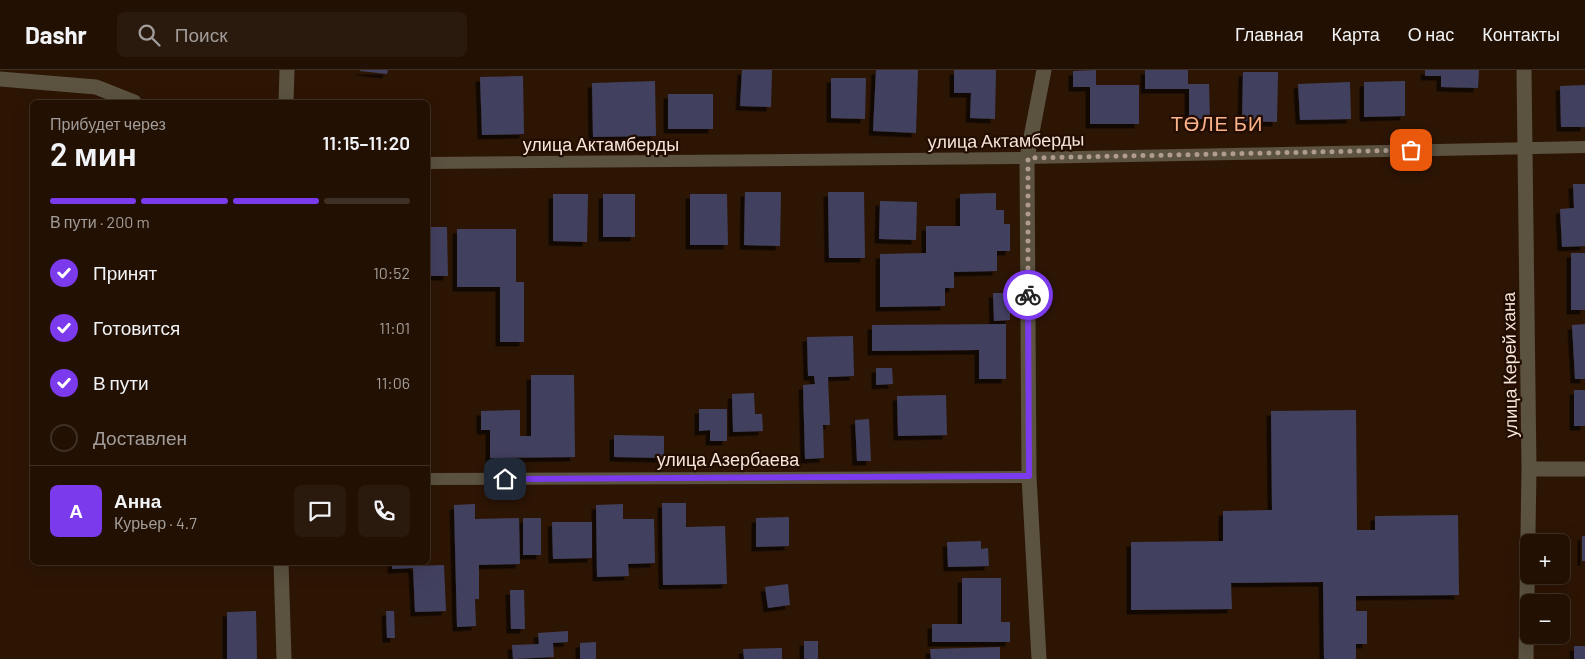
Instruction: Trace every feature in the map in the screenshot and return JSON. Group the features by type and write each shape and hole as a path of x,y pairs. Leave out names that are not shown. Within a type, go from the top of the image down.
{"street":[{"path":"286,100 287,70"},
{"path":"1038,659 1029,476 1028,158 1044,70"},
{"name":"улица Керей хана","path":"1524,70 1529,469 1526,659"},
{"path":"0,79 96,87 129,100"},
{"path":"1529,469 1585,469"},
{"path":"281,565 284,659"}],"lane":[{"name":"улица Актамберды","path":"430,163 1028,158 1585,147"},
{"name":"улица Азербаева","path":"430,479 1029,476"}],"building":[{"path":"360,70 388,70 387,74"},
{"path":"742,70 772,70 771,107 740,106"},
{"path":"876,70 918,70 916,133 873,131"},
{"path":"954,70 996,70 995,119 970,118 971,93 954,93"},
{"path":"1096,70 1096,85 1139,85 1139,124 1090,124 1090,87 1073,87 1073,71"},
{"path":"1145,70 1188,70 1188,84 1209,84 1210,119 1189,119 1189,89 1145,89"},
{"path":"1425,70 1479,70 1478,88 1441,87 1441,76 1425,76"},
{"path":"1243,72 1278,72 1277,122 1242,121"},
{"path":"523,76 524,134 482,135 480,77"},
{"path":"831,78 866,78 865,119 831,118"},
{"path":"655,81 656,136 593,137 592,83"},
{"path":"1405,81 1405,116 1364,117 1364,82"},
{"path":"1350,82 1351,119 1300,120 1298,84"},
{"path":"1585,85 1585,127 1561,127 1560,86"},
{"path":"668,94 713,94 713,129 668,129"},
{"path":"1573,184 1585,184 1585,246 1562,247 1560,209 1574,208"},
{"path":"745,192 781,192 780,246 744,245"},
{"path":"828,192 864,192 865,258 829,258"},
{"path":"996,193 996,210 1004,210 1004,224 1010,224 1010,251 997,251 997,271 954,272 954,288 945,288 945,306 880,307 880,254 926,253 926,226 960,226 960,194"},
{"path":"553,194 588,194 587,242 553,241"},
{"path":"603,194 635,194 635,237 603,237"},
{"path":"690,194 727,194 728,245 690,245"},
{"path":"880,201 917,202 916,240 879,239"},
{"path":"430,227 447,227 448,276 430,276"},
{"path":"457,229 516,229 516,282 524,282 524,342 500,342 500,287 457,287"},
{"path":"1571,253 1585,253 1585,310 1571,310"},
{"path":"993,293 1010,293 1010,320 994,321"},
{"path":"1006,324 1006,379 979,379 979,350 872,351 872,325"},
{"path":"1585,324 1585,379 1575,379 1572,325"},
{"path":"853,336 854,376 828,377 830,425 823,425 824,458 805,459 803,385 815,384 814,376 808,376 807,337"},
{"path":"876,368 892,368 893,384 876,385"},
{"path":"531,375 574,375 575,457 490,458 490,430 481,430 481,411 520,410 520,436 531,436"},
{"path":"1574,390 1585,390 1585,426 1574,426"},
{"path":"754,393 755,414 762,414 763,431 733,432 732,394"},
{"path":"946,395 947,435 898,436 897,396"},
{"path":"699,409 727,409 727,441 710,441 710,430 699,431"},
{"path":"1356,410 1357,530 1375,530 1375,516 1458,515 1459,595 1356,596 1356,611 1367,611 1367,644 1356,644 1356,659 1324,659 1323,582 1231,583 1232,609 1131,610 1131,542 1223,541 1223,511 1272,510 1271,411"},
{"path":"869,419 871,461 857,461 855,420"},
{"path":"614,435 664,436 664,458 614,457"},
{"path":"662,503 686,503 686,527 725,526 727,584 663,585"},
{"path":"475,504 475,519 519,518 520,564 479,565 479,599 475,599 476,626 457,627 454,505"},
{"path":"623,504 623,519 654,519 655,563 628,564 629,576 597,577 596,505"},
{"path":"789,517 789,546 756,547 756,518"},
{"path":"523,518 541,518 541,555 523,555"},
{"path":"552,522 592,522 592,558 553,559"},
{"path":"1582,536 1585,536 1585,561 1582,561"},
{"path":"981,541 981,549 988,548 989,566 948,567 947,542"},
{"path":"392,565 444,565 446,611 415,612 413,568 392,569"},
{"path":"962,578 1001,578 1001,622 1010,622 1010,642 932,642 932,624 962,624"},
{"path":"788,584 790,605 768,608 765,587"},
{"path":"510,590 524,590 525,629 511,629"},
{"path":"256,611 257,659 227,659 227,612"},
{"path":"386,611 394,611 395,638 387,638"},
{"path":"568,631 568,642 553,643 554,657 513,659 512,645 539,644 538,633"},
{"path":"804,641 818,641 818,659 804,659"},
{"path":"596,642 596,659 580,659 580,643"},
{"path":"1574,646 1585,646 1585,659 1574,659"},
{"path":"1000,647 1000,659 931,659 930,649"},
{"path":"782,648 782,659 744,659 743,649"}],"way so far":[{"path":"1028,295 1028,158 1411,150"}],"district":[{"name":"ТӨЛЕ БИ","path":"1217,123"}],"route":[{"path":"505,479 1029,476 1028,295"}]}
